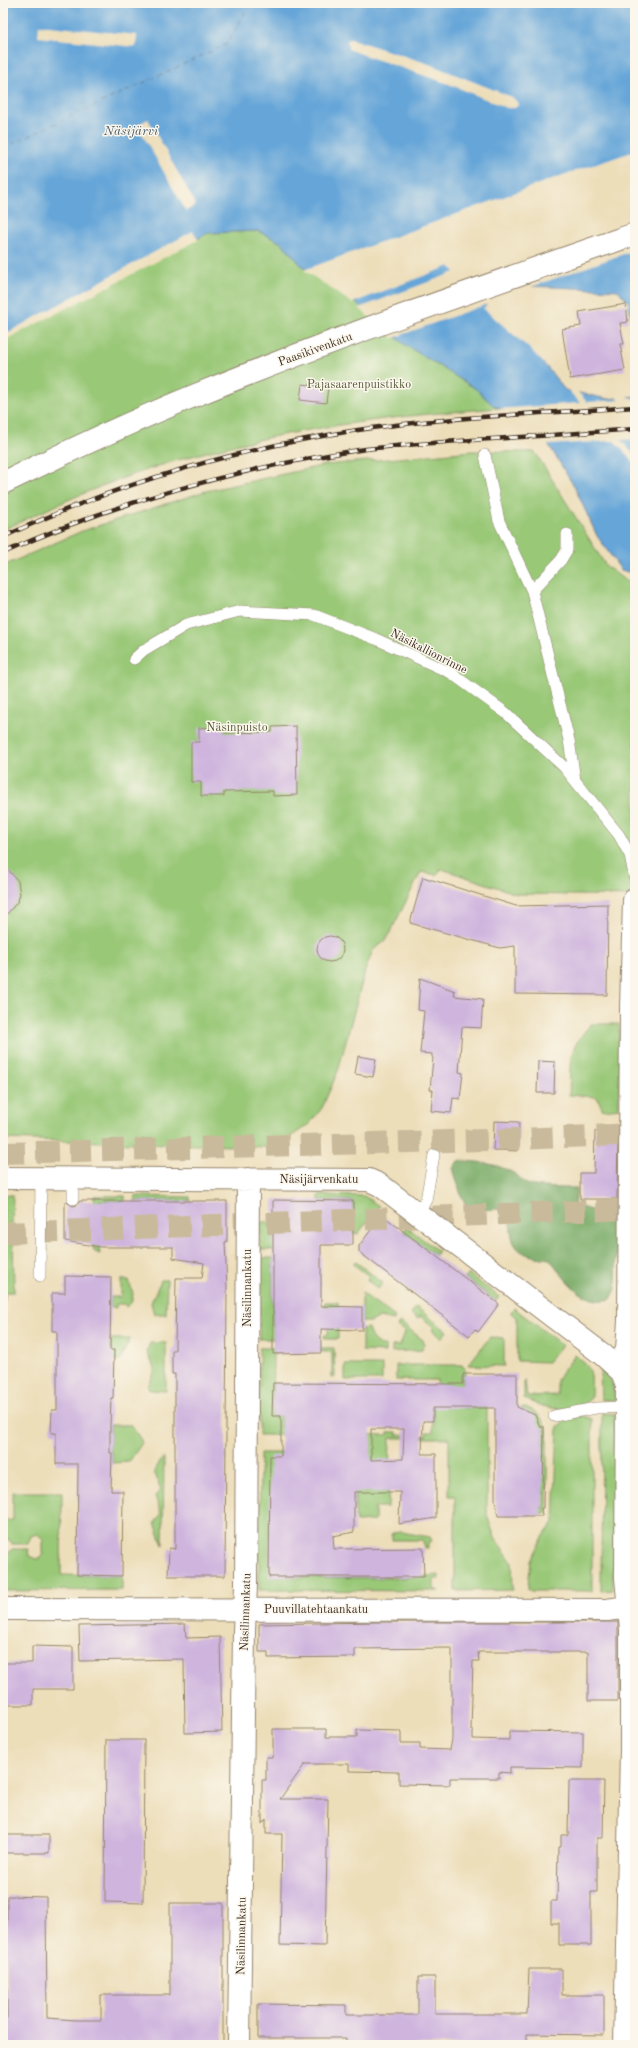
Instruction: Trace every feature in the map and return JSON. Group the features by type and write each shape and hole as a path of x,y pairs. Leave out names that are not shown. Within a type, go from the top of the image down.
{"street":[{"name":"Paasikivenkatu","path":"3,483 84,444 188,398 283,361 635,234"},
{"path":"625,2045 633,1746 630,1630 632,1606 626,1578 627,1385 625,1376 619,1369 627,1349 629,1321 632,1007 635,889"},
{"name":"Näsijärvenkatu","path":"3,1178 41,1178 73,1189 248,1179 369,1180 380,1185 619,1369"},
{"name":"Näsilinnankatu","path":"239,2045 248,1179"},
{"name":"Puuvillatehtaankatu","path":"3,1609 244,1608 607,1610 632,1606"}],"lane":[{"path":"485,455 499,521 532,591 570,740 576,781"},
{"path":"532,591 561,560 567,550 567,534"},
{"name":"Näsikallionrinne","path":"134,659 144,650 186,625 240,611 314,615 376,639 451,673 506,713 576,781 619,835 630,855 635,889"},
{"path":"418,1214 426,1200 434,1155"},
{"path":"40,1276 41,1178"},
{"path":"554,1416 596,1408 627,1407"}],"green space":[{"name":"Pajasaarenpuistikko","path":"258,231 282,243 302,266 356,303 404,344 476,389 493,405 500,408 358,422 217,449 171,462 110,483 3,530 3,339 208,233"},
{"name":"Näsinpuisto","path":"472,451 535,452 606,566 635,588 635,896 517,894 442,869 436,875 421,872 388,937 373,950 365,971 338,1071 322,1108 309,1124 289,1138 266,1147 3,1139 3,566 82,531 206,491 325,465"},
{"path":"591,1024 619,1024 619,1108 603,1110 597,1097 569,1095 571,1056 577,1042"},
{"path":"458,1161 497,1166 512,1172 531,1185 551,1188 577,1188 574,1205 591,1210 614,1210 616,1217 617,1241 616,1289 611,1299 592,1299 583,1295 568,1282 550,1259 525,1254 515,1245 512,1239 511,1221 498,1209 479,1210 467,1207 461,1195 453,1168"},
{"path":"3,1195 13,1195 12,1225 3,1225"},
{"path":"319,1195 364,1196 379,1206 358,1234 353,1233 353,1201 319,1200"},
{"path":"94,1196 125,1196 125,1201 98,1201 98,1241 100,1254 95,1252 93,1249"},
{"path":"135,1196 190,1197 190,1201 135,1201"},
{"path":"262,1222 273,1222 273,1226 271,1227 275,1250 261,1250 260,1248 260,1224"},
{"path":"407,1227 438,1251 435,1255 403,1231"},
{"path":"11,1228 13,1231 14,1292 5,1292 5,1300 3,1300 3,1229"},
{"path":"260,1258 283,1258 273,1265 273,1327 281,1339 259,1339"},
{"path":"355,1261 383,1283 378,1289 367,1280 369,1276 353,1264"},
{"path":"469,1274 499,1297 496,1301 465,1278"},
{"path":"121,1280 129,1280 133,1294 131,1303 126,1307 125,1304 116,1304 116,1308 110,1307 111,1297 121,1297"},
{"path":"161,1280 167,1280 166,1314 154,1314 151,1303"},
{"path":"362,1293 395,1317 393,1320 380,1317 371,1322 362,1322"},
{"path":"325,1302 338,1302 338,1339 324,1339 324,1335 328,1335 328,1318 325,1317"},
{"path":"416,1307 447,1331 442,1338 432,1330 434,1327 420,1316 418,1319 411,1314"},
{"path":"514,1308 562,1345 548,1362 517,1361 517,1318 511,1313"},
{"path":"400,1322 423,1340 424,1343 422,1350 392,1352 392,1346 400,1346 405,1332 397,1326"},
{"path":"368,1328 370,1335 374,1340 378,1344 385,1346 385,1352 362,1351 362,1329"},
{"path":"490,1337 504,1338 504,1366 468,1365"},
{"path":"110,1339 130,1339 120,1361 114,1361 110,1350"},
{"path":"150,1343 166,1343 166,1391 150,1390 148,1387 155,1370 147,1352"},
{"path":"259,1348 334,1348 335,1377 332,1377 332,1352 281,1351 281,1354 273,1354 272,1416 281,1416 281,1428 375,1435 388,1435 388,1432 397,1432 397,1435 426,1436 426,1432 433,1432 433,1407 436,1407 437,1380 396,1380 396,1365 462,1365 465,1369 465,1374 463,1374 463,1408 487,1408 487,1515 495,1538 512,1562 513,1590 455,1591 455,1496 449,1496 449,1438 390,1438 388,1507 375,1507 375,1521 356,1522 354,1492 325,1435 259,1435"},
{"path":"575,1355 589,1369 591,1378 591,1398 577,1407 558,1408 540,1405 524,1398 524,1381 527,1396 557,1395 557,1379"},
{"path":"345,1365 382,1365 382,1380 345,1380"},
{"path":"600,1367 612,1382 615,1400 601,1400"},
{"path":"522,1407 531,1409 535,1412 544,1422 547,1430 547,1506 546,1512 542,1516 541,1507 544,1507 541,1505 542,1495 544,1493 542,1493 542,1482 544,1480 542,1479 542,1457 544,1458 544,1455 542,1455 544,1443 542,1442 542,1432 544,1432 544,1430 539,1428 537,1420 535,1421 528,1414 528,1412 522,1413"},
{"path":"602,1413 615,1414 613,1590 601,1591"},
{"path":"583,1416 592,1419 592,1591 531,1591 528,1589 528,1585 531,1561 543,1537 554,1522 558,1426 570,1418"},
{"path":"110,1425 131,1425 141,1440 142,1443 129,1462 112,1463 112,1453 110,1453"},
{"path":"260,1453 291,1453 270,1577 400,1578 439,1575 439,1579 434,1579 434,1589 439,1591 259,1590"},
{"path":"163,1458 163,1545 155,1523 161,1514 155,1496 161,1490 154,1471"},
{"path":"13,1492 62,1492 61,1575 122,1576 122,1590 3,1591 3,1555 7,1555 12,1549 28,1549 29,1556 36,1559 40,1558 43,1554 43,1540 38,1534 31,1536 28,1544 12,1544 10,1540 3,1538 3,1521 13,1520"},
{"path":"401,1532 430,1537 432,1541 428,1542 428,1548 424,1548 423,1540 392,1540 392,1533"}],"water":[{"name":"Näsijärvi","path":"3,3 635,3 635,328 633,328 628,302 618,290 528,286 497,290 480,300 504,323 525,339 565,390 608,399 635,396 635,574 621,570 597,536 575,488 536,424 493,405 476,389 404,344 356,303 302,266 282,243 258,231 208,233 3,339"}],"pier":[{"path":"39,25 137,35 136,47 38,37"},
{"path":"351,39 426,63 512,97 519,104 515,108 507,108 449,84 348,49 347,40"},
{"path":"148,119 196,205 186,211 137,125"},
{"path":"635,151 635,250 528,288 498,292 483,300 487,304 393,338 359,308 455,272 450,266 352,303 304,270 563,175"},
{"path":"193,231 198,240 3,341 3,335"},
{"path":"488,305 505,322 526,338 557,377 531,350 483,308"},
{"path":"567,389 576,390 587,402 620,400 614,396 623,395 635,399 635,439 621,440 635,456 635,463 614,441 548,445 535,426 496,409 580,403"}],"building":[{"path":"626,304 628,322 620,323 624,344 620,344 625,370 570,379 562,329 581,326 579,312"},
{"path":"302,384 328,387 326,403 300,400"},
{"path":"296,726 297,795 273,796 273,791 224,792 224,796 201,796 201,782 191,782 191,742 199,742 199,728 224,727 224,733 272,732 272,727"},
{"path":"3,864 18,881 20,894 18,901 3,919"},
{"path":"423,877 516,906 608,904 607,995 515,994 515,946 500,948 410,923"},
{"path":"330,936 339,940 343,949 339,958 330,962 321,958 317,949 321,940"},
{"path":"420,978 455,991 454,996 483,999 481,1028 462,1027 459,1072 463,1073 460,1099 453,1098 451,1113 431,1111 433,1090 430,1090 433,1058 432,1054 420,1053 424,1011 418,1010"},
{"path":"358,1056 376,1059 373,1077 355,1074"},
{"path":"538,1061 555,1062 554,1093 537,1093"},
{"path":"494,1121 519,1122 518,1151 493,1150"},
{"path":"595,1131 618,1132 617,1199 580,1199 580,1173 594,1173"},
{"path":"273,1200 353,1201 353,1245 321,1245 321,1306 362,1307 362,1330 321,1329 321,1353 273,1354"},
{"path":"65,1201 73,1206 77,1205 80,1201 227,1201 227,1242 225,1242 227,1288 225,1576 168,1576 169,1548 175,1549 175,1374 172,1374 172,1350 175,1350 176,1278 202,1278 204,1263 173,1258 173,1247 100,1247 65,1241"},
{"path":"386,1218 499,1304 478,1332 475,1329 469,1336 359,1252 359,1246 376,1223 380,1226"},
{"path":"65,1276 111,1277 110,1350 114,1350 113,1398 111,1398 110,1425 110,1453 112,1453 111,1491 123,1491 122,1576 77,1575 78,1464 56,1464 56,1433 51,1433 52,1410 57,1410 57,1331 52,1331 52,1293 65,1293"},
{"path":"463,1374 517,1374 517,1407 535,1415 540,1427 544,1427 542,1516 498,1516 495,1500 495,1408 433,1408 433,1421 423,1421 422,1454 436,1454 436,1518 399,1524 400,1492 354,1492 354,1532 333,1536 334,1549 423,1548 424,1577 269,1577 270,1456 281,1456 281,1416 272,1416 273,1383 463,1384","holes":["371,1429 404,1429 403,1459 371,1460"]},
{"path":"378,1622 618,1622 618,1701 588,1701 588,1652 478,1652 479,1661 473,1661 471,1730 473,1730 473,1739 509,1740 509,1731 583,1732 583,1768 510,1767 510,1773 499,1772 499,1778 450,1778 450,1785 399,1784 399,1772 349,1771 349,1764 305,1764 280,1799 328,1799 325,1946 280,1945 282,1834 266,1834 266,1819 262,1824 262,1780 266,1780 266,1757 273,1757 273,1729 326,1729 326,1737 357,1737 357,1730 401,1731 401,1743 420,1743 420,1749 450,1750 452,1739 452,1648 355,1649 355,1657 268,1658 268,1652 259,1652 259,1624"},
{"path":"185,1624 186,1638 220,1637 222,1732 185,1733 184,1659 80,1661 79,1626"},
{"path":"32,1646 73,1647 73,1689 33,1689 33,1705 3,1705 3,1663 32,1663"},
{"path":"106,1740 144,1740 143,1903 105,1902"},
{"path":"569,1781 604,1781 603,1838 597,1838 597,1892 591,1892 591,1945 559,1945 559,1923 551,1923 551,1901 557,1901 558,1847 561,1847 561,1835 568,1835"},
{"path":"3,1835 49,1835 49,1853 3,1853"},
{"path":"7,1896 46,1897 47,2018 76,2020 101,2020 101,1995 170,1995 170,1903 223,1903 223,2045 3,2045 3,2018 7,2018"},
{"path":"529,1969 562,1969 562,1995 604,1995 604,2035 527,2034 527,2045 346,2045 346,2038 258,2038 258,2004 346,2005 346,2015 418,2015 418,1977 435,1977 435,2014 527,2014"}],"ferry route":[{"path":"3,148 227,44 250,3"}],"tunnel":[{"path":"3,1153 521,1139 635,1134"},
{"path":"3,1233 635,1209"}],"railway":[{"path":"3,537 46,518 133,485 221,458 267,447 358,430 427,421 635,407"},
{"path":"3,553 46,534 133,503 177,489 267,467 359,450 401,445 635,429"}]}
